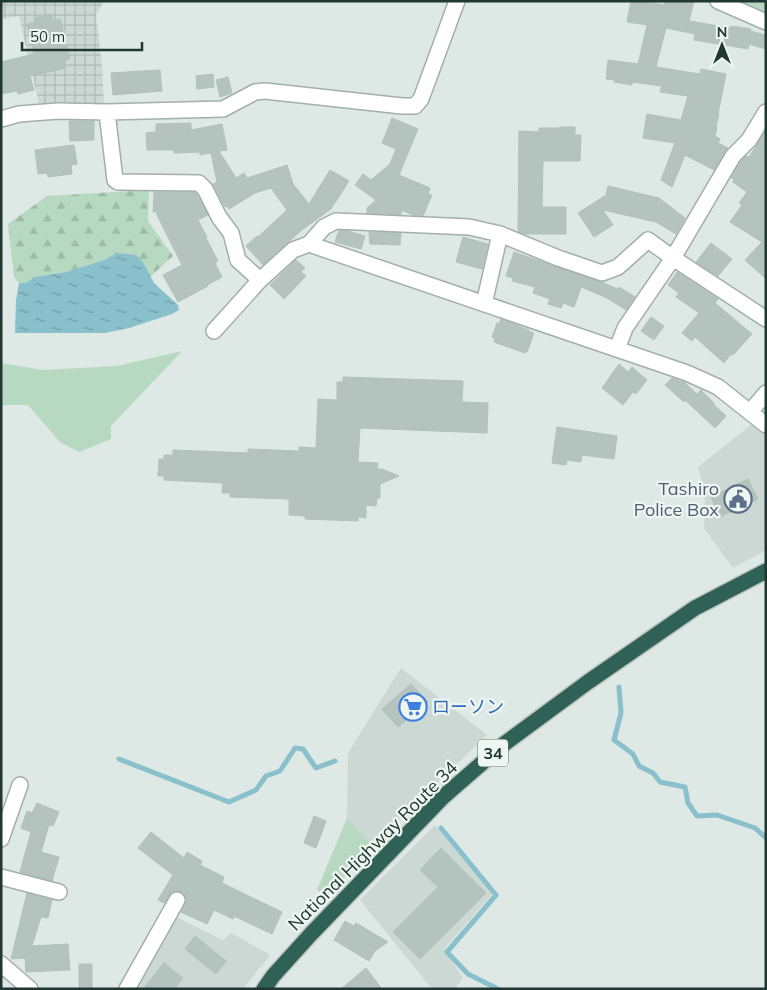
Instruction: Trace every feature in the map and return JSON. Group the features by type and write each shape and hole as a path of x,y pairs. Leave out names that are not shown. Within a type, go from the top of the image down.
{"highway":[{"name":"National Highway Route 34","path":"264,989 273,976 311,934 443,797 504,744 588,682 695,608 766,571"}],"street":[{"path":"1,119 19,114 58,111 107,112 223,109 256,92 265,91 415,106 421,99 457,1"},
{"path":"718,1 766,22"},
{"path":"107,112 115,180 118,182 199,183 205,189 219,217 231,234 238,260 260,280"},
{"path":"617,350 626,328 673,258 733,156 749,140 766,112"},
{"path":"214,331 260,280 293,250 310,244 324,227 336,221 469,227 500,234 558,258 602,273 618,267 648,240 766,319"},
{"path":"484,304 500,234"},
{"path":"310,244 687,373 718,387 766,425"},
{"path":"750,412 766,393"},
{"path":"1,839 20,786"},
{"path":"1,877 59,892"},
{"path":"127,989 177,900"},
{"path":"1,964 30,989"}],"shaded area":[{"path":"1,1 104,1 96,15 102,65 104,106 39,104 19,16 1,19"},
{"path":"752,424 766,435 766,550 733,568 704,528 705,493 698,467"},
{"path":"401,668 487,735 372,845 347,818 348,753"},
{"path":"435,825 493,893 444,949 463,978 455,989 432,989 360,900"},
{"path":"176,917 223,940 231,933 270,955 243,989 133,989"}],"green space":[{"path":"740,1 766,1 766,11 757,10"},
{"path":"149,190 148,221 173,256 150,277 143,262 117,253 104,260 66,272 36,277 26,283 19,283 14,277 8,224 47,196"},
{"path":"182,351 111,426 111,439 79,452 60,442 28,405 1,405 1,363 43,370 117,366"},
{"path":"347,818 372,845 326,897 317,890"}],"water":[{"path":"117,253 136,255 143,262 154,283 178,305 179,310 129,328 105,333 15,333 16,300 19,283 26,283 35,277 66,272 104,260"}],"building":[{"path":"631,1 664,5 665,1 694,1 689,21 731,28 731,26 751,29 750,31 766,35 766,49 749,44 748,49 694,40 695,34 666,28 656,67 700,74 701,69 726,74 715,136 720,139 718,143 728,148 714,170 685,155 672,187 661,180 675,143 643,138 647,114 681,120 688,96 660,92 662,86 632,82 632,85 606,79 608,60 638,64 647,25 627,22"},
{"path":"51,14 53,21 60,19 70,59 63,61 65,68 30,76 34,90 18,94 17,91 1,94 1,62 34,54 27,24 35,22 34,18"},
{"path":"160,70 162,91 113,95 111,73"},
{"path":"213,74 214,87 197,89 196,76"},
{"path":"228,77 232,93 220,97 216,80"},
{"path":"392,118 418,129 399,175 430,188 428,194 432,195 423,216 413,215 401,210 401,215 367,213 367,208 376,200 355,185 363,174 371,180 390,164 396,149 382,143"},
{"path":"69,121 94,121 94,140 70,141"},
{"path":"191,123 191,130 222,124 227,150 219,151 236,178 244,173 247,178 287,165 293,184 309,204 330,170 349,181 331,209 303,229 263,265 246,246 287,210 271,188 255,193 229,209 228,206 225,207 213,184 217,182 211,153 200,155 200,152 174,153 174,150 147,150 146,133 156,132 156,124"},
{"path":"575,127 575,135 581,135 580,161 543,161 542,207 566,207 566,234 523,234 518,231 519,131 539,132 539,128"},
{"path":"766,130 766,279 745,260 762,242 730,222 742,205 739,203 747,192 733,182 734,179 731,178 740,162 746,156 749,157"},
{"path":"74,145 77,164 71,165 72,174 48,177 47,173 38,174 35,150"},
{"path":"608,186 659,198 685,218 676,234 656,222 603,210 613,225 594,237 578,213 606,195"},
{"path":"154,192 195,192 208,215 198,220 218,261 215,263 222,277 178,302 163,275 182,265 157,212 153,212"},
{"path":"339,230 365,236 361,249 335,242"},
{"path":"369,232 401,233 400,245 370,244"},
{"path":"463,237 488,244 482,269 456,262"},
{"path":"711,243 732,259 718,276 696,262"},
{"path":"514,252 618,289 619,287 635,297 626,310 607,298 581,287 574,307 563,303 561,308 548,304 550,299 533,293 535,287 512,281 513,278 506,276"},
{"path":"296,260 305,268 301,272 306,276 284,299 270,285"},
{"path":"677,272 718,299 715,303 752,334 724,363 695,337 692,341 682,333 699,313 676,297 679,293 668,285"},
{"path":"651,317 664,326 654,340 641,331"},
{"path":"501,319 534,333 527,352 525,353 494,342 495,339 492,337 497,323 499,324"},
{"path":"619,364 628,372 632,367 647,380 636,394 633,392 623,405 602,388"},
{"path":"343,377 463,381 462,402 488,403 487,433 360,428 358,462 378,463 377,469 382,469 399,476 380,484 380,498 377,498 376,506 366,505 366,518 358,517 358,521 305,519 305,516 289,515 289,499 230,497 230,493 222,493 223,483 164,480 164,476 158,476 159,459 164,459 164,455 173,455 173,450 248,453 248,449 299,451 299,447 316,448 318,399 337,400 337,382 343,382"},
{"path":"672,378 684,382 697,394 701,390 726,416 715,428 685,400 684,402 665,385"},
{"path":"557,427 617,436 614,459 582,455 581,462 567,460 566,465 552,463"},
{"path":"748,479 758,499 720,517 711,497"},
{"path":"411,684 428,702 398,727 382,709"},
{"path":"37,803 59,812 53,826 49,825 41,852 59,857 52,881 20,872 31,832 21,828 27,811 32,813"},
{"path":"314,816 326,821 316,848 304,843"},
{"path":"151,832 184,858 187,852 202,861 200,865 224,877 222,883 282,912 272,934 234,916 233,919 214,910 207,924 181,912 186,900 185,895 181,892 172,892 164,903 158,900 173,875 138,848"},
{"path":"441,848 486,893 420,959 393,932 438,887 420,870"},
{"path":"27,893 52,900 48,918 41,917 32,946 68,944 70,970 26,972 25,958 11,959"},
{"path":"345,921 354,926 356,923 388,942 375,951 369,961 334,940"},
{"path":"195,936 226,961 216,974 185,949"},
{"path":"164,963 183,978 174,989 143,989"},
{"path":"79,964 92,964 92,989 79,989"},
{"path":"366,968 382,989 341,989"}],"waterway":[{"path":"619,687 621,713 614,740 633,754 639,766 653,773 660,782 685,787 688,803 697,816 717,815 755,828 766,838"},
{"path":"119,759 229,802 256,790 266,776 280,771 295,748 303,749 316,768 335,761"},
{"path":"441,828 496,895 447,952 468,974 498,989"}],"place":[{"name":"Tashiro Police Box","path":"738,499"},
{"name":"ローソン","path":"413,707"}]}
